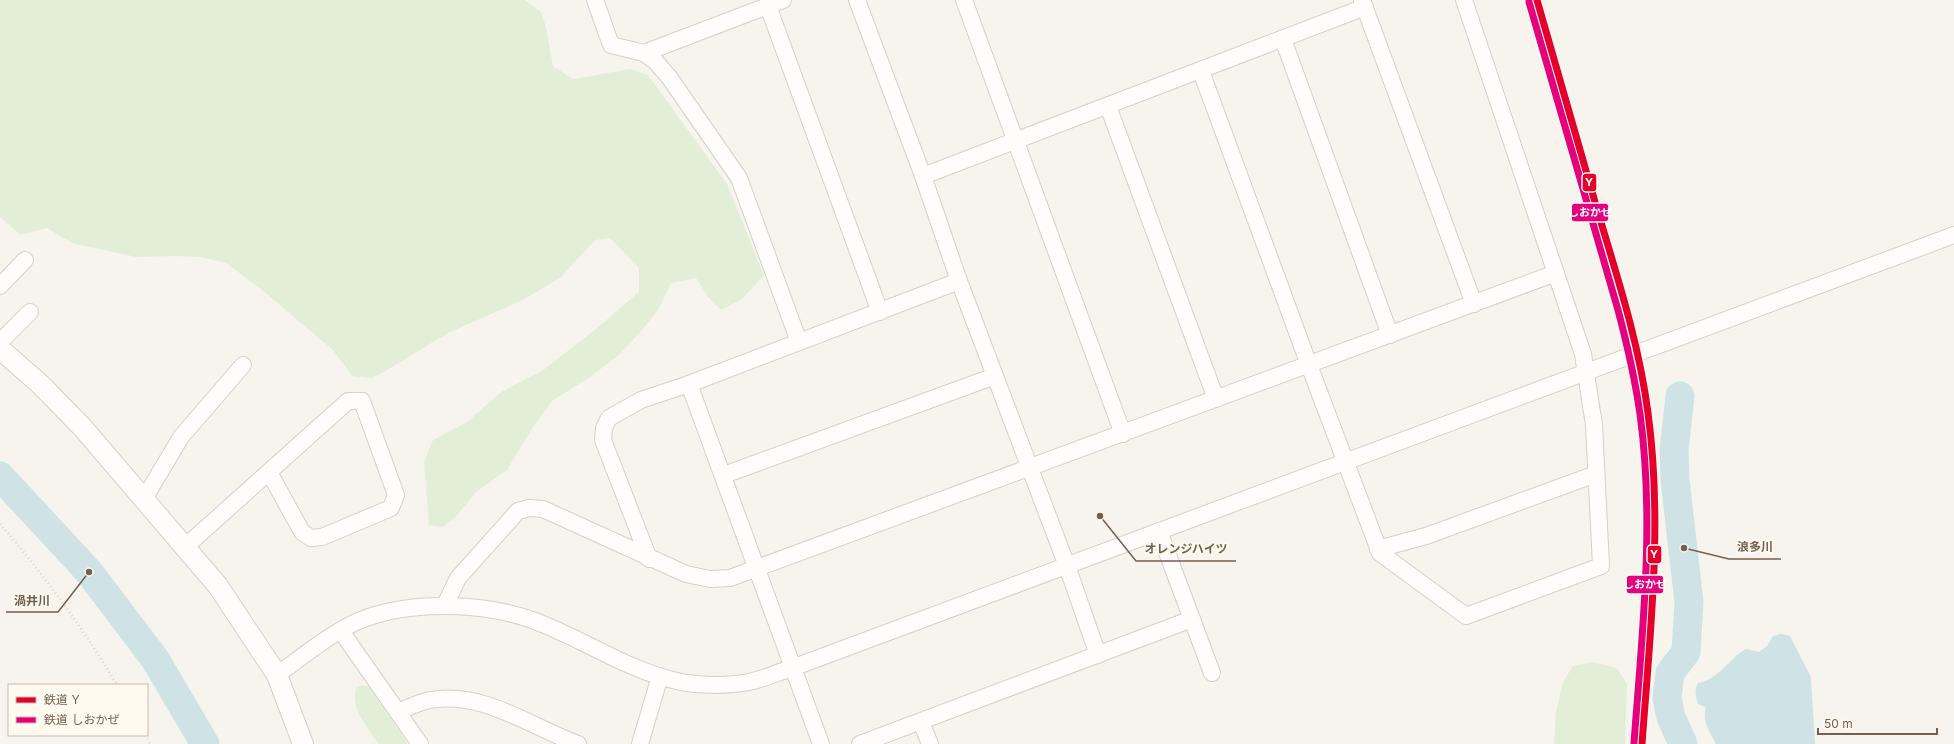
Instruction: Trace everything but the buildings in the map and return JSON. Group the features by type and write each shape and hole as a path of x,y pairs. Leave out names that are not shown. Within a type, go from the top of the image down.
{"street":[{"path":"594,0 611,45 644,53 655,61 669,78 739,178 799,342"},
{"path":"644,53 783,0"},
{"path":"857,0 923,176 960,282 1067,566 1098,654"},
{"path":"964,0 1123,434"},
{"path":"1202,70 1309,365 1378,549 1380,553 1466,616 1601,566 1594,425 1584,354 1464,0"},
{"path":"923,176 1283,39 1364,4 1474,304"},
{"path":"768,6 880,312"},
{"path":"1283,39 1390,335"},
{"path":"1108,106 1216,399"},
{"path":"277,675 341,630 365,618 394,610 445,605 474,607 534,621 643,670 677,682 712,684 749,682 792,668 1606,364 1663,345 1954,236"},
{"path":"0,286 25,260"},
{"path":"445,605 458,578 518,511 529,508 543,509 650,559 686,574 710,579 730,578 758,569 1556,273"},
{"path":"650,559 632,518 604,440 604,428 609,418 641,400 689,384 960,282"},
{"path":"0,342 30,312"},
{"path":"0,350 41,385 84,428 218,586 277,675 303,744"},
{"path":"144,499 181,437 243,365"},
{"path":"724,475 995,376"},
{"path":"689,384 724,475 792,668 821,744"},
{"path":"185,547 268,472 348,401 362,401 396,495 391,508 322,537 311,538 302,532 268,472"},
{"path":"1378,549 1426,536 1596,474"},
{"path":"1159,531 1212,673"},
{"path":"860,744 922,722 1192,619"},
{"path":"341,630 420,744"},
{"path":"640,744 660,676"},
{"path":"398,712 429,700 450,699 471,701 496,707 578,744"},
{"path":"922,722 930,744"}],"path":[{"path":"0,524 40,571 70,611 116,684"}],"green space":[{"path":"0,0 525,0 541,12 546,27 553,66 573,79 630,69 648,75 727,184 764,275 742,299 721,310 708,297 696,278 671,283 658,310 619,355 590,377 552,401 533,427 507,470 476,492 455,518 443,527 429,525 424,462 433,440 467,422 501,392 542,371 597,328 639,292 639,268 610,238 595,240 561,277 523,300 448,333 382,373 371,378 352,376 333,350 262,290 226,263 201,257 136,257 72,243 47,228 21,235 0,217"},
{"path":"1593,662 1617,668 1627,684 1625,744 1554,744 1556,712 1563,682 1573,666"},
{"path":"357,686 368,686 408,744 378,744 357,709 355,694"}],"shaded area":[{"path":"1781,634 1790,636 1811,677 1815,744 1716,744 1706,723 1705,707 1698,704 1696,691 1698,683 1716,675 1736,656 1746,649 1759,652 1767,646 1773,636"}],"waterway":[{"path":"1680,396 1674,450 1675,480 1689,602 1686,652 1670,673 1667,698 1671,717 1683,744"},
{"path":"0,476 89,572 155,659 205,744"}],"rail line":[{"name":"Y","path":"1537,0 1627,310 1639,361 1648,413 1655,496 1655,537 1654,578 1642,744"},
{"name":"しおかぜ","path":"1529,2 1618,310 1625,336 1640,414 1647,496 1647,537 1646,578 1634,743"}],"place":[{"name":"オレンジハイツ","path":"1100,516"},
{"name":"浪多川","path":"1684,548"},
{"name":"渦井川","path":"89,572"}]}
